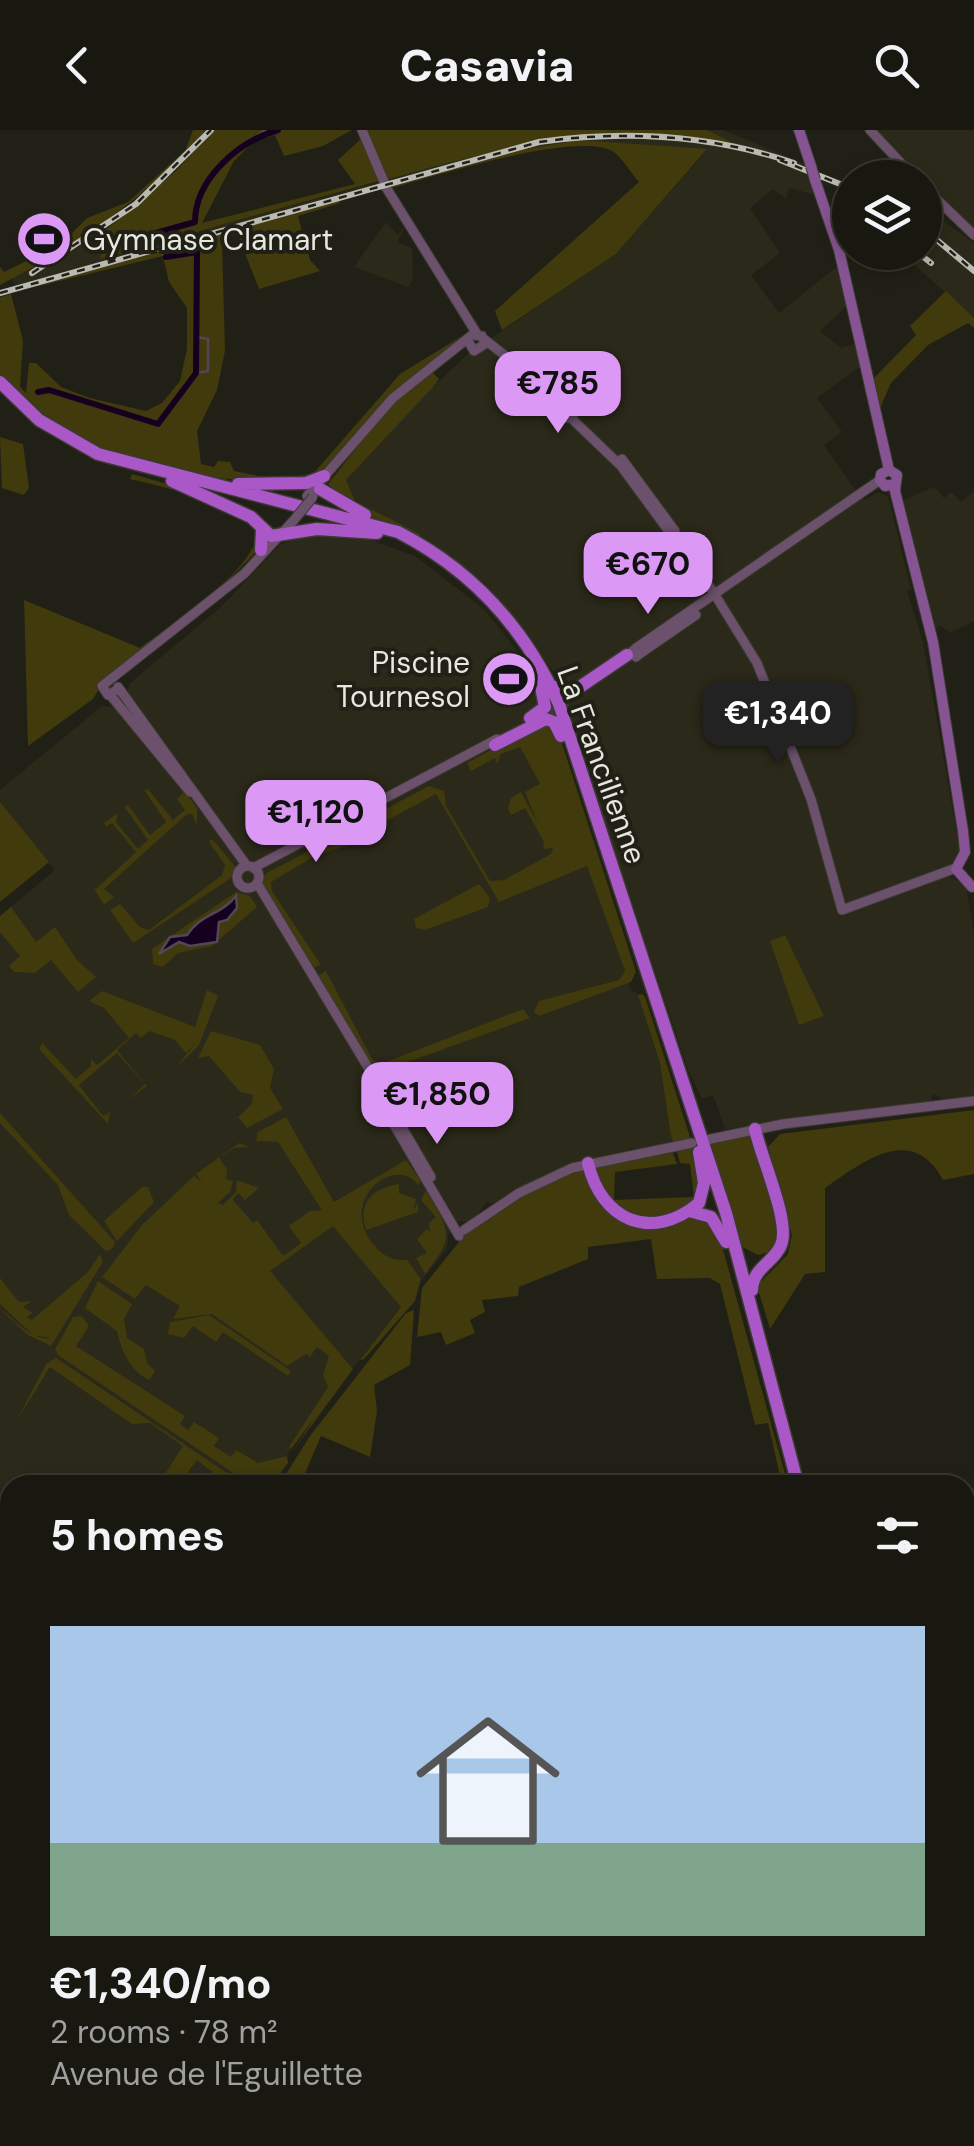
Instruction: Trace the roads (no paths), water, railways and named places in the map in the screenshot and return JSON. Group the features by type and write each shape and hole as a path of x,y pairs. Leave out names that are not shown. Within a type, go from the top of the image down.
{"highway":[{"name":"La Francilienne","path":"0,382 39,420 98,454 397,536 456,576 506,624 529,656 554,704 699,1145 792,1475"},
{"name":"La Francilienne","path":"0,390 22,413 96,460 344,520 434,552 472,581 523,638 549,682 726,1213 793,1475"},
{"path":"172,481 251,517 283,527 356,528 397,536"},
{"path":"206,482 317,488 397,536"},
{"path":"261,550 283,527"},
{"path":"472,581 513,619 556,687 603,837"},
{"path":"494,743 541,712 546,703 542,686 506,624"},
{"path":"556,687 568,695 632,655"},
{"path":"570,725 571,703 632,655"},
{"path":"494,743 544,720 554,722 607,867"},
{"path":"636,940 646,964 659,973"},
{"path":"754,1312 753,1278 782,1244 782,1224 755,1132"},
{"path":"588,1165 602,1200 623,1218 652,1222 686,1211 703,1195 699,1145"},
{"path":"686,1211 708,1215 726,1242"},
{"path":"726,1213 740,1247 754,1257 777,1248 782,1224"}],"main road":[{"path":"799,130 839,250 889,470 897,475 887,484 931,643 963,831 966,873"}],"street":[{"path":"362,130 386,186 475,339 500,349 548,390 621,466 750,642 788,724 820,809 845,909 966,873"},
{"path":"870,130 898,160"},
{"path":"942,205 974,236"},
{"path":"213,598 283,527 393,398 440,360 475,339"},
{"path":"566,701 887,484"},
{"path":"261,550 116,685 250,876 459,1228 519,1193 588,1165 792,1123 974,1101"},
{"path":"250,876 548,712"}],"waterway":[{"path":"258,135 265,130"},
{"path":"156,233 195,222 197,206 211,176 235,152 278,130"},
{"path":"38,392 49,390 158,424 196,373 197,252 166,257"},
{"path":"196,373 208,371 208,339 197,337"}],"tunnel":[{"path":"548,712 567,701"}],"railway":[{"path":"32,273 136,204 211,130"},
{"path":"0,293 539,142 604,136 668,138 732,146 794,163"},
{"path":"780,160 832,181"},
{"path":"942,244 974,271"}],"place":[{"name":"Gymnase Clamart","path":"44,239"},
{"name":"Piscine Tournesol","path":"509,679"}]}
